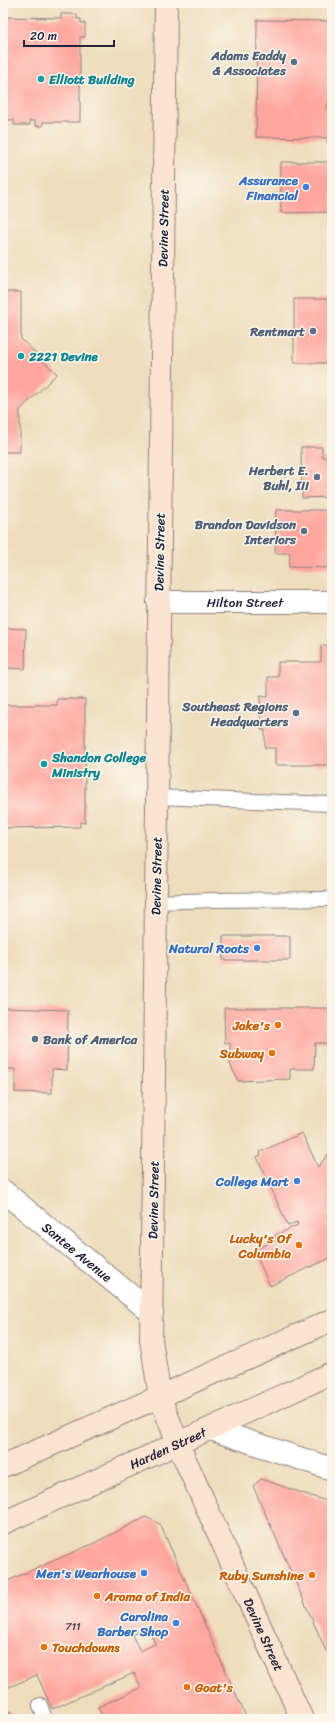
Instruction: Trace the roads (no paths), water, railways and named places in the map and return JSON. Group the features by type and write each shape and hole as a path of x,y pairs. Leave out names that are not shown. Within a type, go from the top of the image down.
{"main road":[{"name":"Devine Street","path":"166,3 158,602 151,1340 160,1397 178,1444 302,1719"},
{"path":"3,1466 332,1320"},
{"name":"Harden Street","path":"3,1523 332,1373"}],"street":[{"name":"Hilton Street","path":"158,602 332,602"},
{"name":"Santee Avenue","path":"3,1191 152,1313"},
{"path":"211,1429 332,1469"}],"lane":[{"path":"157,797 332,804"},
{"path":"156,902 332,899"},
{"path":"40,1706 45,1719"}],"place":[{"name":"Adams Eaddy & Associates","path":"294,62"},
{"name":"Elliott Building","path":"41,79"},
{"name":"Assurance Financial","path":"306,187"},
{"name":"Rentmart","path":"313,331"},
{"name":"2221 Devine","path":"21,356"},
{"name":"Herbert E. Buhl, III","path":"317,477"},
{"name":"Brandon Davidson Interiors","path":"304,531"},
{"name":"Southeast Regions Headquarters","path":"296,713"},
{"name":"Shandon College Ministry","path":"44,764"},
{"name":"Natural Roots","path":"257,948"},
{"name":"Jake's","path":"278,1025"},
{"name":"Bank of America","path":"35,1039"},
{"name":"Subway","path":"272,1053"},
{"name":"College Mart","path":"297,1181"},
{"name":"Lucky's Of Columbia","path":"299,1245"},
{"name":"Men's Wearhouse","path":"144,1573"},
{"name":"Ruby Sunshine","path":"312,1575"},
{"name":"Aroma of India","path":"97,1596"},
{"name":"Carolina Barber Shop","path":"176,1623"},
{"name":"Touchdowns","path":"44,1647"},
{"name":"Goat's","path":"187,1687"}]}
